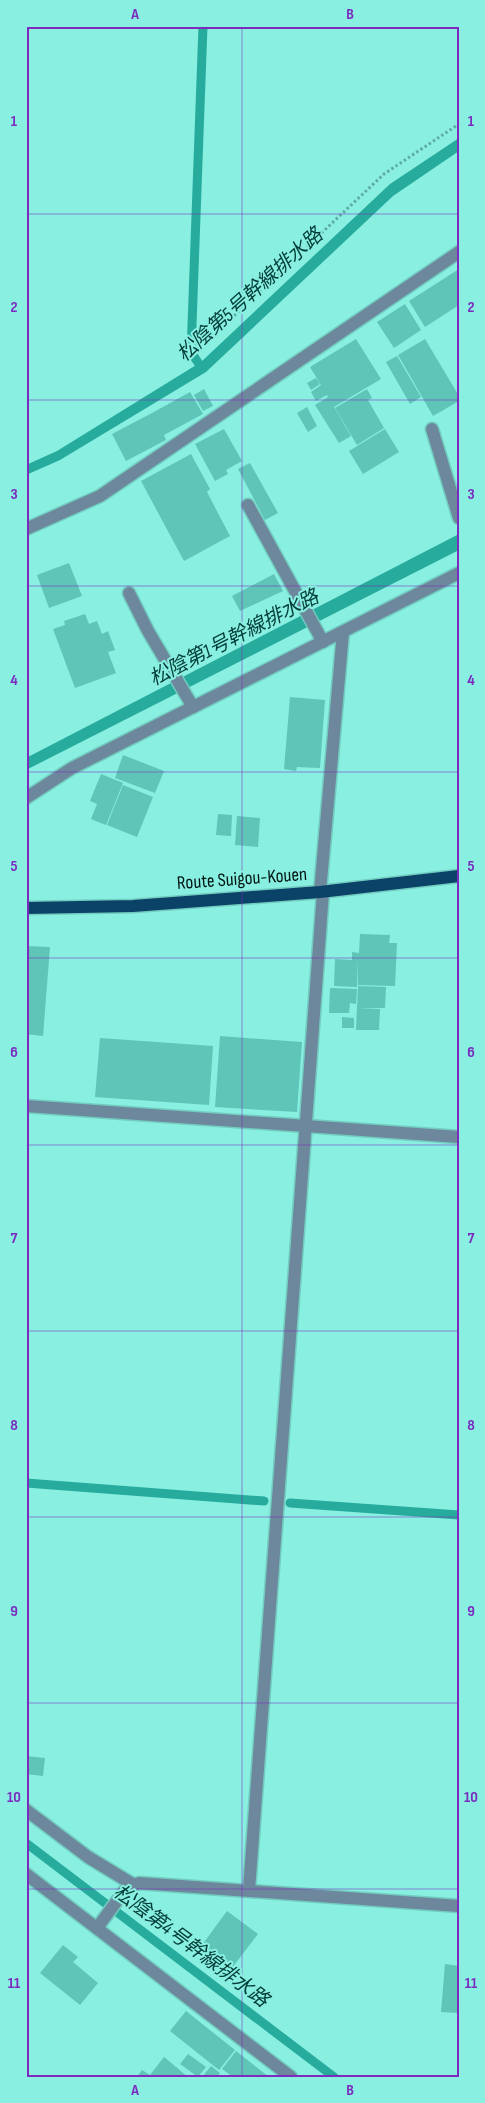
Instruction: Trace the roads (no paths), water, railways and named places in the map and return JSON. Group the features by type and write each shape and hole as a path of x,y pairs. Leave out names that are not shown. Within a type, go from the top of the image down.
{"main road":[{"name":"Route Suigou-Kouen","path":"26,908 133,906 322,892 459,876"}],"street":[{"path":"26,528 100,496 459,252"},
{"path":"432,429 459,518"},
{"path":"248,505 320,638"},
{"path":"26,798 72,768 191,704 320,638 343,632 459,573"},
{"path":"129,593 148,631 191,704"},
{"path":"249,1890 322,892 343,632"},
{"path":"26,1106 306,1125 459,1138"},
{"path":"26,1810 88,1857 134,1885"},
{"path":"26,1874 99,1925 291,2077"},
{"path":"99,1925 125,1890 139,1883 459,1906"}],"waterway":[{"name":"松陰第5号幹線排水路","path":"201,367 191,352 203,26"},
{"path":"26,1483 264,1501"},
{"path":"290,1503 459,1515"},
{"name":"松陰第4号幹線排水路","path":"26,1843 334,2077"}],"water label":[{"name":"松陰第1号幹線排水路","path":"234,638"}]}
